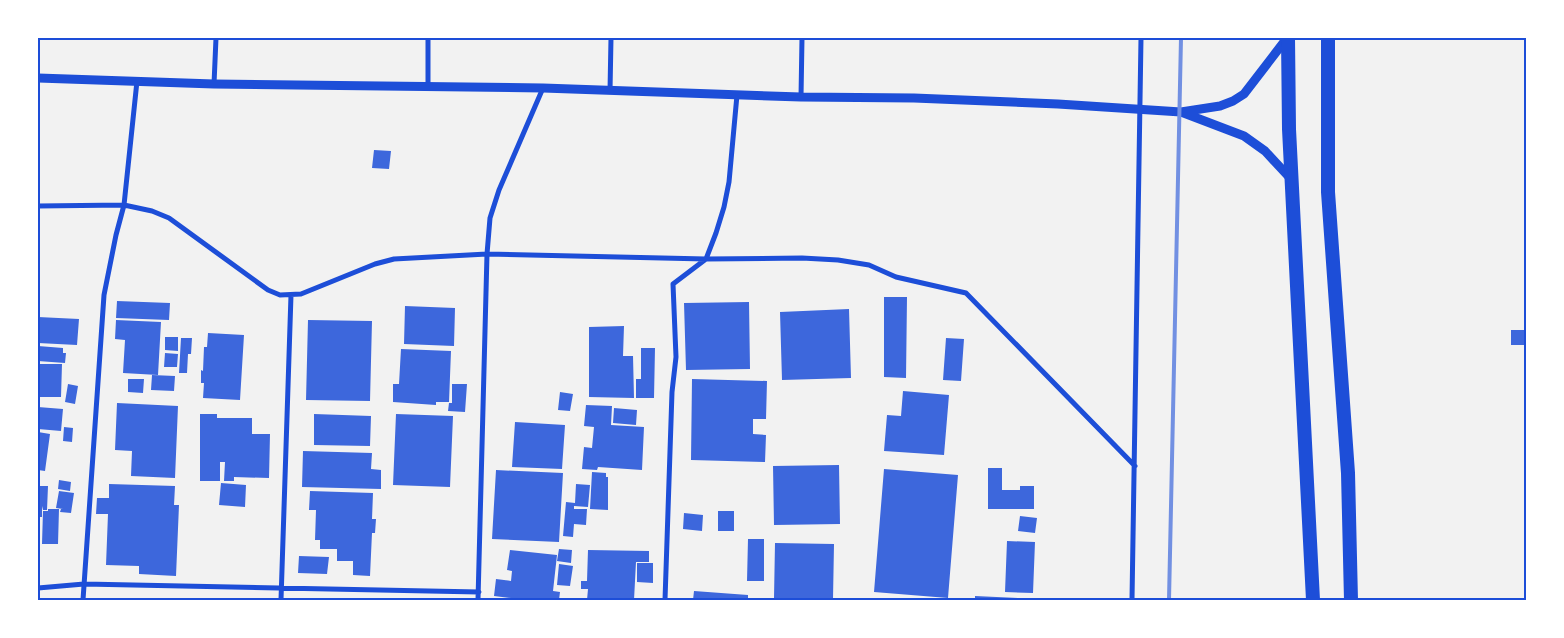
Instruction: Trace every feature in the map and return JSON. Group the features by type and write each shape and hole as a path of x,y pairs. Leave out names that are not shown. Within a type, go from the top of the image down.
{"highway":[{"path":"1288,38 1289,129 1313,600"},
{"path":"1328,38 1328,192 1348,473 1351,600"}],"street":[{"path":"214,84 216,38"},
{"path":"428,38 428,87"},
{"path":"610,90 611,38"},
{"path":"801,97 802,38"},
{"path":"1132,600 1141,38"},
{"path":"38,78 214,84 543,88 801,97 914,98 1058,104 1181,112 1220,106 1244,94 1288,38"},
{"path":"83,600 104,296 124,205 137,81"},
{"path":"478,600 487,254 490,218 499,190 543,88"},
{"path":"664,600 672,392 676,357 673,284 706,259 724,207 737,95"},
{"path":"1181,112 1244,136 1265,152 1292,180"},
{"path":"38,206 124,205 152,211 169,218 268,290 280,295 301,294 375,264 394,259 487,254 706,259 802,258 838,260 869,265 896,277 966,293 1135,466"},
{"path":"281,600 291,295"},
{"path":"38,588 84,584 479,592"}],"building":[{"path":"374,150 391,151 389,169 372,168"},
{"path":"884,297 907,297 906,378 884,377"},
{"path":"117,301 170,303 169,320 116,318"},
{"path":"749,302 750,369 686,370 684,303"},
{"path":"405,306 455,308 454,346 404,344"},
{"path":"849,309 851,378 782,380 780,312"},
{"path":"38,317 79,319 77,345 38,343"},
{"path":"116,320 161,322 158,375 123,373 125,340 115,339"},
{"path":"308,320 372,321 370,401 306,400"},
{"path":"624,326 623,356 633,356 634,398 589,397 589,327"},
{"path":"1511,330 1526,330 1526,345 1511,345"},
{"path":"208,333 244,335 240,400 203,398 204,383 201,383 201,370 203,371 204,347 207,347"},
{"path":"165,337 178,337 178,351 165,350"},
{"path":"181,338 192,338 191,354 188,354 187,373 179,373"},
{"path":"946,338 964,339 961,381 943,380"},
{"path":"38,346 63,348 63,353 66,353 65,363 38,361"},
{"path":"641,348 655,348 654,398 636,398 636,379 641,379"},
{"path":"401,349 451,351 449,402 436,402 436,405 393,402 393,384 399,384"},
{"path":"165,353 178,354 177,367 164,367"},
{"path":"38,364 62,364 61,397 38,397"},
{"path":"152,375 175,376 174,391 151,390"},
{"path":"128,379 144,379 143,393 128,392"},
{"path":"692,379 767,381 766,419 753,419 753,434 766,435 765,462 691,460"},
{"path":"68,384 78,386 75,404 65,402"},
{"path":"452,384 467,384 465,412 448,411 449,403 452,403"},
{"path":"903,391 949,395 944,455 884,451 887,415 901,416"},
{"path":"560,392 573,394 570,411 558,410"},
{"path":"117,403 178,406 175,478 131,476 132,451 115,450"},
{"path":"586,405 612,406 611,425 644,427 642,470 598,467 597,470 582,469 584,447 592,448 594,427 584,426"},
{"path":"38,407 63,409 61,431 38,429"},
{"path":"614,408 637,410 636,425 613,423"},
{"path":"200,414 217,414 217,418 252,418 252,434 270,434 269,478 234,477 234,481 224,481 225,462 220,462 220,481 200,481"},
{"path":"314,414 371,416 370,446 314,445"},
{"path":"396,414 453,416 450,487 393,485"},
{"path":"515,422 565,425 562,469 512,467"},
{"path":"64,427 73,428 72,442 63,441"},
{"path":"38,432 50,434 45,471 38,470"},
{"path":"303,451 372,453 371,469 381,470 381,489 302,487"},
{"path":"839,465 840,524 774,525 773,466"},
{"path":"988,468 1002,468 1002,490 1020,490 1020,486 1034,486 1034,509 988,509"},
{"path":"884,469 958,475 948,598 874,592"},
{"path":"496,470 563,473 559,542 492,539"},
{"path":"592,472 606,473 606,477 608,477 608,510 590,509"},
{"path":"59,480 71,482 70,491 58,489"},
{"path":"221,483 246,485 245,507 219,505"},
{"path":"109,484 175,486 174,505 179,505 176,576 139,574 139,566 106,565 108,514 96,514 97,498 109,498"},
{"path":"576,484 590,485 588,507 574,506 574,509 587,509 586,525 574,524 573,537 563,536 566,502 575,503"},
{"path":"38,486 48,486 47,510 43,510 42,506 42,517 38,517"},
{"path":"59,491 74,493 71,513 60,512 63,509 56,508"},
{"path":"310,491 373,493 372,519 376,519 375,533 372,533 370,576 353,575 353,561 337,561 337,549 320,549 320,540 315,540 316,510 309,510"},
{"path":"48,509 59,509 58,544 42,544 43,511 48,511"},
{"path":"718,511 734,511 734,531 718,531"},
{"path":"684,513 703,515 702,531 683,529"},
{"path":"1020,516 1037,518 1035,533 1018,531"},
{"path":"748,539 764,539 764,581 747,581"},
{"path":"1007,541 1035,542 1033,593 1005,592"},
{"path":"775,543 834,544 833,599 774,598"},
{"path":"559,549 572,550 571,563 557,561"},
{"path":"510,550 557,555 553,591 560,592 559,600 511,600 511,598 494,596 496,579 511,581 512,571 507,570"},
{"path":"588,550 649,551 649,562 636,562 634,600 587,600 588,589 581,589 581,581 587,581"},
{"path":"299,556 329,557 327,574 298,573"},
{"path":"637,563 653,563 653,583 637,582"},
{"path":"559,564 573,566 570,586 557,585"},
{"path":"694,591 748,595 748,600 693,600"},
{"path":"975,596 1036,599 1036,600 975,600"},
{"path":"109,598 129,599 129,600 109,600"}],"railway":[{"path":"1169,600 1181,38"}]}
